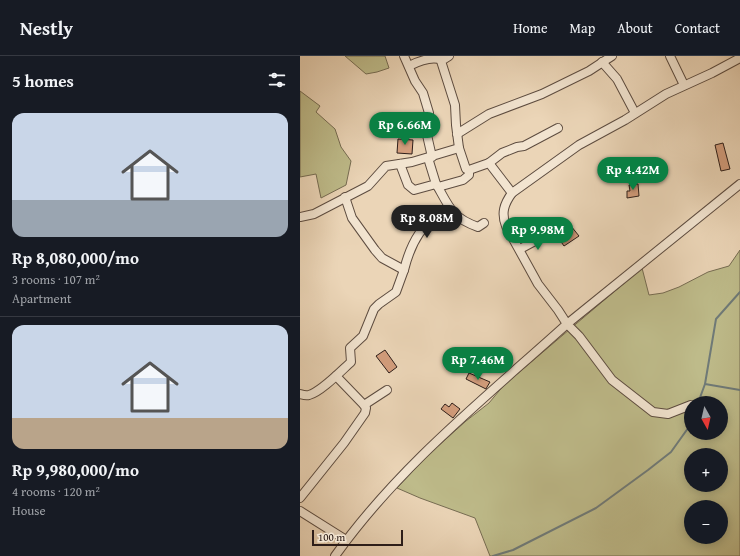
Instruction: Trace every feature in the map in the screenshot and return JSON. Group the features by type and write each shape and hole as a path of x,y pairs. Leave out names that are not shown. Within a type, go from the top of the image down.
{"street":[{"path":"404,56 415,81 422,92 429,113 424,122 430,158 437,185 455,216 476,226 484,223"},
{"path":"457,134 489,114 542,94 612,56"},
{"path":"670,56 684,86"},
{"path":"400,164 408,184 411,189 414,190 463,180 469,176 469,170 466,169 459,148 455,105 441,64 445,58 431,58 408,66"},
{"path":"684,408 668,414 653,412 612,380 579,336 567,324 538,284 506,226 503,216 504,204 512,194 568,152 652,102 740,58"},
{"path":"602,62 617,80 635,113"},
{"path":"469,170 489,163 502,153 516,147 524,146 558,128"},
{"path":"300,217 314,214 370,184 386,166 430,158 459,148"},
{"path":"489,163 512,194"},
{"path":"335,556 346,540 382,497 426,450 463,415 567,324 740,184"},
{"path":"345,197 352,218 375,250 382,258 404,270"},
{"path":"300,394 310,395 336,376 352,360 350,348 363,336 374,309 396,292 404,270 407,256 423,227 432,217 449,207"},
{"path":"520,249 546,235"},
{"path":"300,498 363,417 366,408 336,376"},
{"path":"364,405 387,390"},
{"path":"300,511 346,540"}],"shaded area":[{"path":"345,56 385,56 389,68 366,74"},
{"path":"300,91 320,106 316,112 335,129 341,147 351,161 346,185 321,198 316,174 300,177"},
{"path":"740,250 740,556 490,556 475,518 397,488 428,455 466,421 489,403 504,385 642,268 649,295 663,293 679,287 708,272 729,266"}],"building":[{"path":"398,139 413,140 412,154 397,153"},
{"path":"723,143 730,169 721,171 715,145"},
{"path":"638,184 639,196 627,198 627,191 630,191 629,185"},
{"path":"571,226 579,236 564,246 557,236"},
{"path":"385,350 397,367 389,373 376,356"},
{"path":"469,373 490,382 486,389 466,379"},
{"path":"452,403 460,409 453,418 441,409 445,404 449,407"}],"waterway":[{"path":"701,396 705,384 716,319 740,292"},
{"path":"705,384 740,390"},
{"path":"493,556 513,550 596,508 671,452 684,434"}]}
